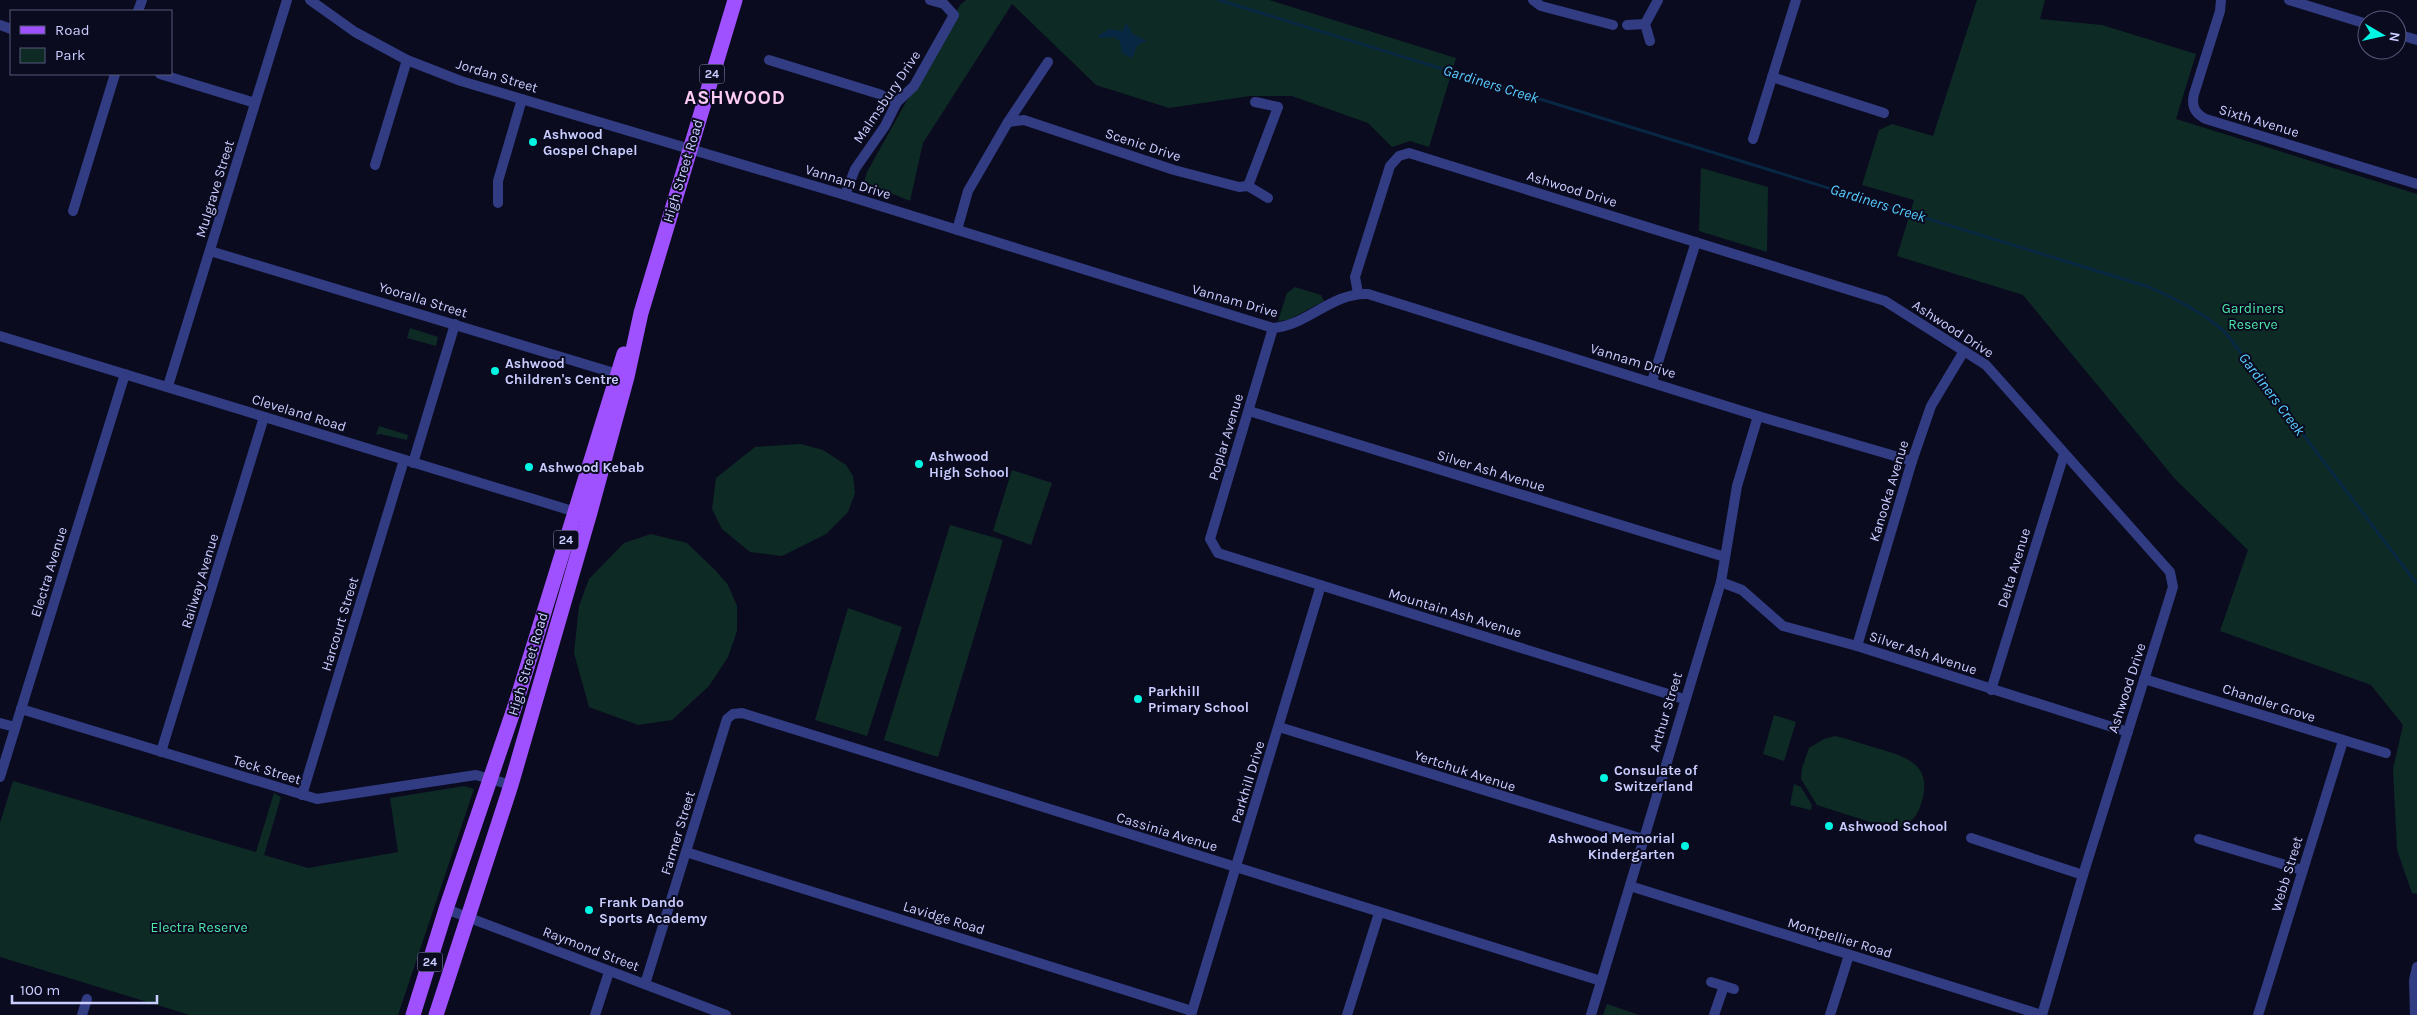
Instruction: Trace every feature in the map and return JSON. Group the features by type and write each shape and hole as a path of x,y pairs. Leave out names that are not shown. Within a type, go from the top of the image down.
{"main road":[{"name":"High Street Road","path":"436,1015 511,785 582,514 640,313 735,0"},
{"name":"High Street Road","path":"414,1015 446,909 582,514"}],"street":[{"name":"Mulgrave Street","path":"168,386 287,0"},
{"name":"Jordan Street","path":"310,0 355,32 407,60 461,81 690,148"},
{"name":"Malmsbury Drive","path":"845,195 855,169 885,126 897,102 914,86 954,15 944,4 930,0"},
{"path":"1533,0 1541,6 1612,25"},
{"path":"1650,41 1645,24 1658,0"},
{"path":"1753,139 1796,0"},
{"name":"Sixth Avenue","path":"2226,0 2220,5 2193,100 2194,109 2200,115 2417,184"},
{"path":"2289,0 2357,21"},
{"path":"1627,25 1645,24"},
{"path":"375,165 407,60"},
{"path":"770,60 879,94 897,102"},
{"path":"957,230 968,191 1008,122 1048,62"},
{"path":"73,212 115,75"},
{"path":"163,75 255,103"},
{"path":"1772,78 1884,113"},
{"path":"498,203 498,181 522,99"},
{"path":"1248,186 1278,107 1255,102"},
{"name":"Scenic Drive","path":"1008,122 1024,120 1174,170 1239,187 1248,186 1268,198"},
{"name":"Vannam Drive","path":"690,148 1273,328 1289,325 1349,295 1358,293 1368,294 1652,381 1758,416 1912,461"},
{"name":"Ashwood Drive","path":"1358,293 1355,277 1390,166 1399,156 1409,153 1885,301 1986,365 2170,572 2173,587 2083,875 2042,1015"},
{"path":"1652,381 1696,242"},
{"name":"Yooralla Street","path":"210,251 622,375"},
{"name":"Harcourt Street","path":"302,795 455,324"},
{"name":"Poplar Avenue","path":"1218,553 1210,539 1273,328"},
{"name":"Cleveland Road","path":"0,336 582,514"},
{"name":"Kanooka Avenue","path":"1857,646 1912,461 1931,406 1964,350"},
{"name":"Electra Avenue","path":"0,777 125,374"},
{"name":"Silver Ash Avenue","path":"1249,411 1725,557"},
{"name":"Arthur Street","path":"1591,1015 1684,699 1721,582 1737,486 1758,416"},
{"name":"Railway Avenue","path":"161,752 264,417"},
{"name":"Delta Avenue","path":"1991,690 2064,454"},
{"name":"Mountain Ash Avenue","path":"1218,553 1684,699"},
{"name":"Silver Ash Avenue","path":"1721,582 1742,590 1783,626 1857,646 2128,732"},
{"name":"Parkhill Drive","path":"1192,1013 1321,585"},
{"name":"Chandler Grove","path":"2144,679 2386,753"},
{"name":"Teck Street","path":"21,709 317,799 476,774 511,785"},
{"name":"Cassinia Avenue","path":"727,719 733,714 742,713 1601,981"},
{"name":"Farmer Street","path":"645,984 727,719"},
{"path":"0,723 15,727"},
{"name":"Yertchuk Avenue","path":"1279,727 1643,839"},
{"name":"Webb Street","path":"2258,1015 2343,741"},
{"path":"1971,838 2083,875"},
{"path":"2199,839 2302,870"},
{"name":"Lavidge Road","path":"686,852 1192,1013"},
{"name":"Montpellier Road","path":"1630,886 2042,1015"},
{"name":"Raymond Street","path":"446,909 726,1015"},
{"path":"1347,1015 1379,913"},
{"path":"1830,1015 1849,955"},
{"path":"2414,1015 2414,980 2417,967"},
{"path":"595,1015 609,972"},
{"path":"1711,982 1734,989"},
{"path":"1714,1015 1724,986"},
{"path":"82,1015 87,999"}],"green space":[{"path":"966,0 1269,0 1456,58 1429,147 1410,141 1392,147 1368,123 1292,96 1250,96 1169,108 1096,85 1012,4 923,143 910,201 864,182 867,172 960,5"},
{"name":"Gardiners Reserve","path":"1977,0 2045,0 2040,19 2102,25 2196,54 2176,119 2417,194 2417,894 2412,893 2397,850 2393,769 2403,725 2371,685 2220,631 2248,550 2175,479 2023,295 1897,256 1914,200 1862,185 1879,130 1892,124 1933,136"},
{"path":"1701,168 1768,187 1767,252 1699,231"},
{"path":"1295,287 1321,295 1324,301 1288,320 1278,321 1287,293"},
{"path":"410,328 438,337 436,346 407,338"},
{"path":"379,426 408,435 407,440 380,434 376,435"},
{"path":"801,444 823,450 846,465 853,476 855,493 848,512 826,534 782,556 750,552 722,529 712,509 716,478 755,447"},
{"path":"1012,470 1052,483 1031,545 993,531"},
{"path":"950,525 1003,540 938,757 884,740"},
{"path":"651,534 687,543 716,571 728,585 737,606 737,631 728,657 709,686 672,720 638,725 589,707 574,653 579,606 589,579 624,543"},
{"path":"848,608 902,627 867,736 815,720"},
{"path":"1774,715 1796,722 1784,761 1763,754"},
{"path":"1835,736 1899,755 1916,766 1924,782 1924,793 1920,807 1910,822 1892,829 1817,805 1801,779 1802,768 1809,748 1824,739"},
{"name":"Electra Reserve","path":"13,781 256,852 274,793 281,797 264,855 308,868 398,852 390,798 464,786 474,789 398,1015 190,1015 0,957 0,823"},
{"path":"1794,784 1801,787 1812,805 1811,810 1790,805"},
{"path":"1607,1004 1639,1015 1603,1015"}],"water":[{"path":"1126,23 1133,34 1147,41 1137,46 1132,58 1122,53 1120,41 1114,37 1099,38 1098,36 1109,29 1123,31"}],"waterway":[{"name":"Gardiners Creek","path":"1219,0 2149,287 2169,296 2198,312 2225,332 2417,584"}],"place":[{"name":"Ashwood Gospel Chapel","path":"533,142"},
{"name":"Ashwood Children's Centre","path":"495,371"},
{"name":"Ashwood High School","path":"919,464"},
{"name":"Ashwood Kebab","path":"529,467"},
{"name":"Parkhill Primary School","path":"1138,699"},
{"name":"Consulate of Switzerland","path":"1604,778"},
{"name":"Ashwood School","path":"1829,826"},
{"name":"Ashwood Memorial Kindergarten","path":"1685,846"},
{"name":"Frank Dando Sports Academy","path":"589,910"}],"district":[{"name":"ASHWOOD","path":"735,98"}]}
